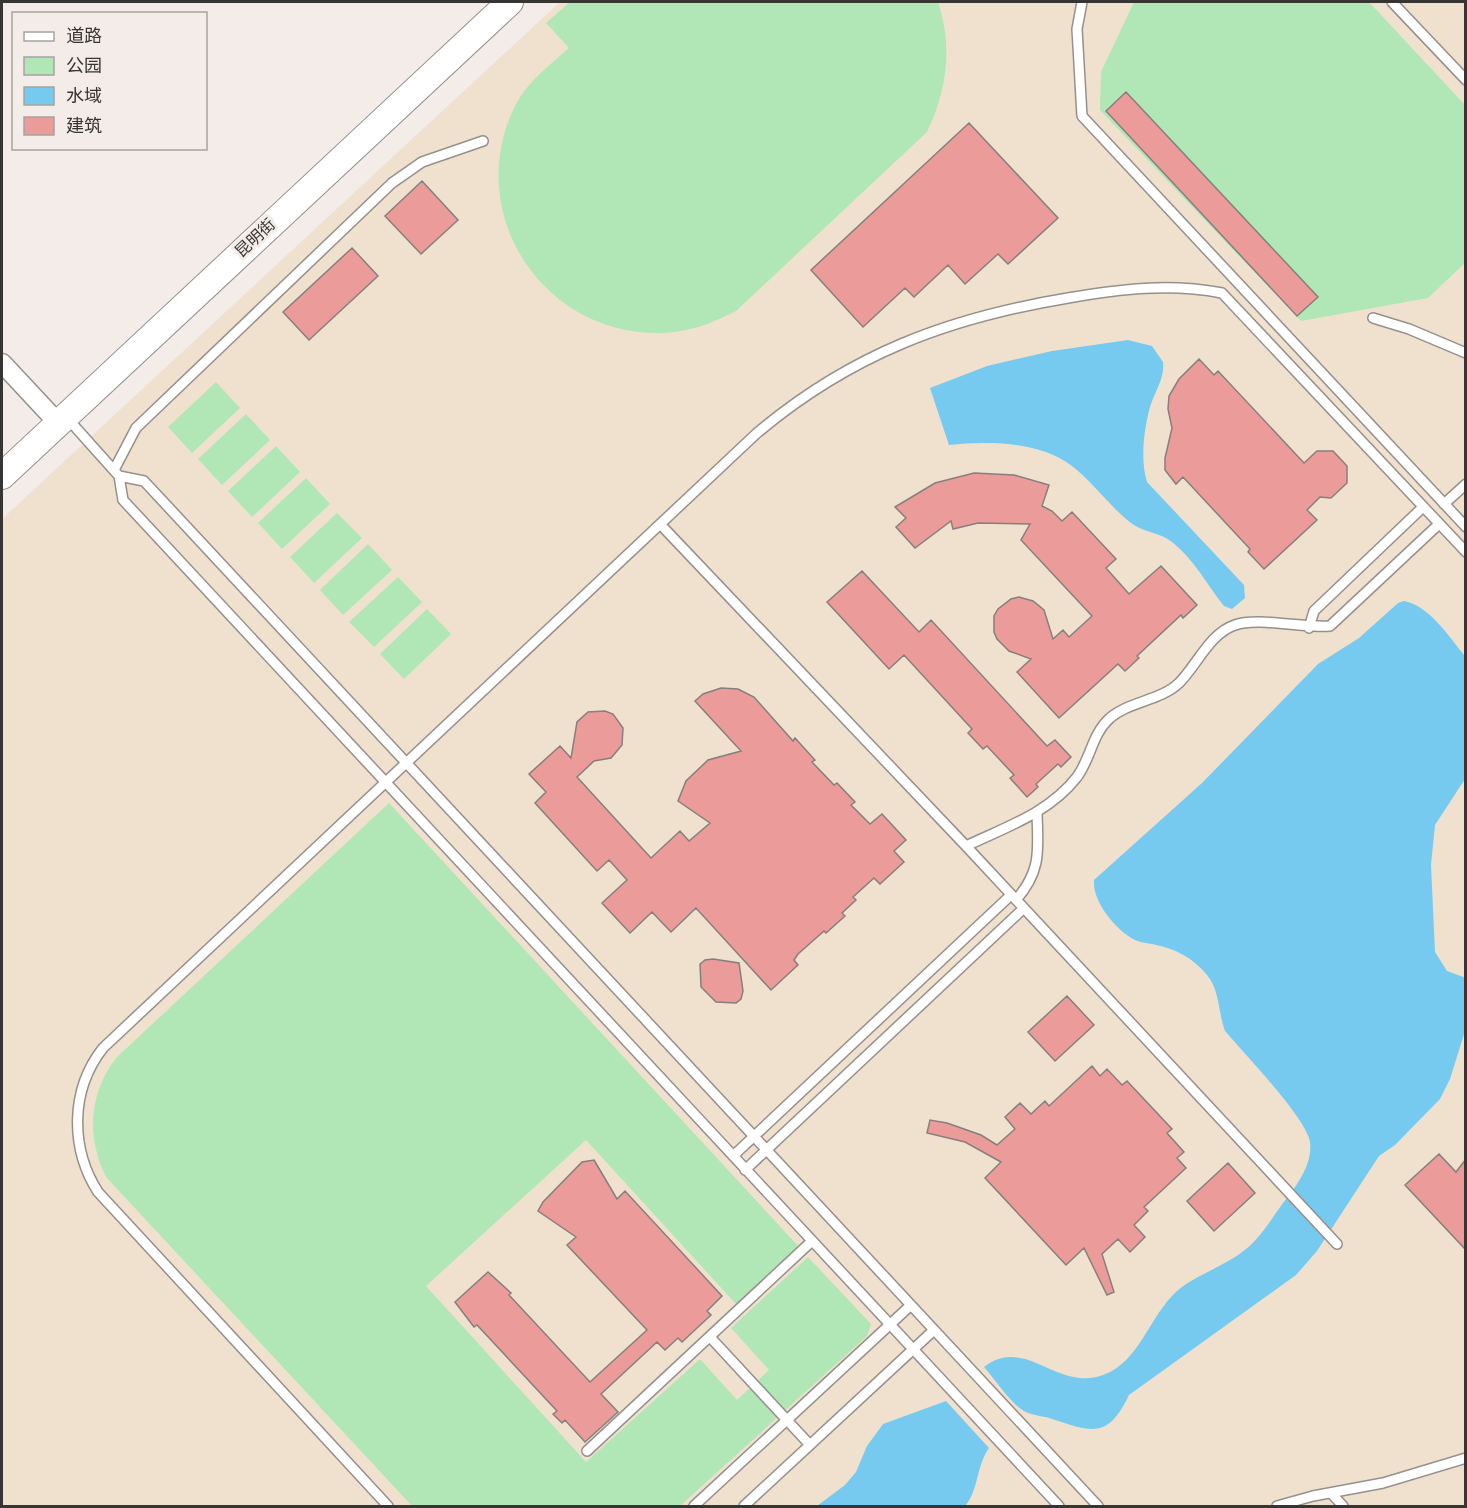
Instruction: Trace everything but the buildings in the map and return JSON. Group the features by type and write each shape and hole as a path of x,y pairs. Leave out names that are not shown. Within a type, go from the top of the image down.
{"street":[{"name":"昆明街","path":"2,476 510,2"},
{"path":"2,363 62,420"}],"lane":[{"path":"1083,2 1077,29 1082,116 1466,527"},
{"path":"1392,2 1466,80"},
{"path":"483,141 422,162 392,183 136,428 117,473 123,500 1059,1506"},
{"path":"388,1506 98,1192 80,1152 77,1122 85,1079 103,1048 780,413 829,379 878,352 930,331 1009,309 1122,289 1163,286 1222,293 1466,552"},
{"path":"1373,318 1409,329 1466,353"},
{"path":"62,420 117,473 144,481 1098,1506"},
{"path":"1444,504 1466,484"},
{"path":"1309,628 1314,611 1423,507"},
{"path":"660,524 1014,897 1337,1245"},
{"path":"966,846 1037,813 1064,791 1077,776 1097,733 1110,718 1126,707 1175,687 1222,631 1248,622 1309,628 1330,626 1439,524"},
{"path":"733,1156 1014,897 1033,876 1039,861 1037,813"},
{"path":"745,1170 1024,908"},
{"path":"586,1451 812,1241"},
{"path":"694,1506 911,1305"},
{"path":"744,1506 934,1330"},
{"path":"710,1337 810,1445"},
{"path":"1277,1506 1383,1483 1466,1458"},
{"path":"1331,1493 1343,1506"}],"shaded area":[{"path":"560,2 1465,2 1465,1506 2,1506 2,519"}],"green space":[{"path":"570,2 938,2 945,35 946,68 943,84 927,132 736,311 710,323 682,331 663,333 620,329 582,314 549,291 524,260 507,225 499,186 502,145 516,104 533,81 569,48 546,23"},
{"path":"1134,2 1369,2 1465,105 1465,263 1428,298 1301,321 1100,110 1101,72"},
{"path":"216,382 240,408 192,453 168,427"},
{"path":"246,414 270,440 222,485 198,459"},
{"path":"276,446 300,472 252,517 228,491"},
{"path":"306,478 330,504 282,549 258,523"},
{"path":"337,513 362,538 314,583 290,557"},
{"path":"368,544 392,570 343,615 320,590"},
{"path":"398,577 422,602 374,647 349,622"},
{"path":"427,609 451,634 404,679 380,654"},
{"path":"389,803 799,1247 736,1304 586,1140 426,1286 586,1462 700,1359 737,1400 769,1370 731,1328 808,1257 871,1324 867,1336 680,1506 412,1506 106,1177 95,1146 93,1116 100,1086 116,1058"}],"water":[{"path":"1128,340 1152,346 1163,362 1163,374 1150,407 1146,425 1143,454 1147,482 1244,585 1245,598 1232,609 1224,606 1194,564 1180,549 1167,539 1131,523 1080,473 1059,458 1029,447 997,443 949,445 930,388 987,366 1052,351"},
{"path":"1404,601 1431,616 1465,656 1465,779 1435,825 1431,865 1435,952 1447,971 1466,978 1465,1031 1450,1079 1440,1099 1395,1145 1379,1156 1317,1251 1296,1275 1129,1395 1122,1409 1107,1425 1090,1429 1028,1413 1014,1403 984,1367 999,1359 1014,1357 1028,1360 1056,1372 1086,1378 1103,1375 1116,1369 1135,1349 1167,1301 1177,1291 1238,1255 1257,1239 1298,1182 1309,1159 1310,1142 1298,1118 1287,1102 1225,1031 1217,995 1207,975 1190,959 1177,952 1133,939 1119,929 1101,905 1094,888 1094,880 1202,783 1318,664 1359,638 1398,603"},
{"path":"946,1401 989,1448 982,1462 973,1493 965,1506 817,1506 845,1485 856,1472 867,1446 883,1424"}]}
